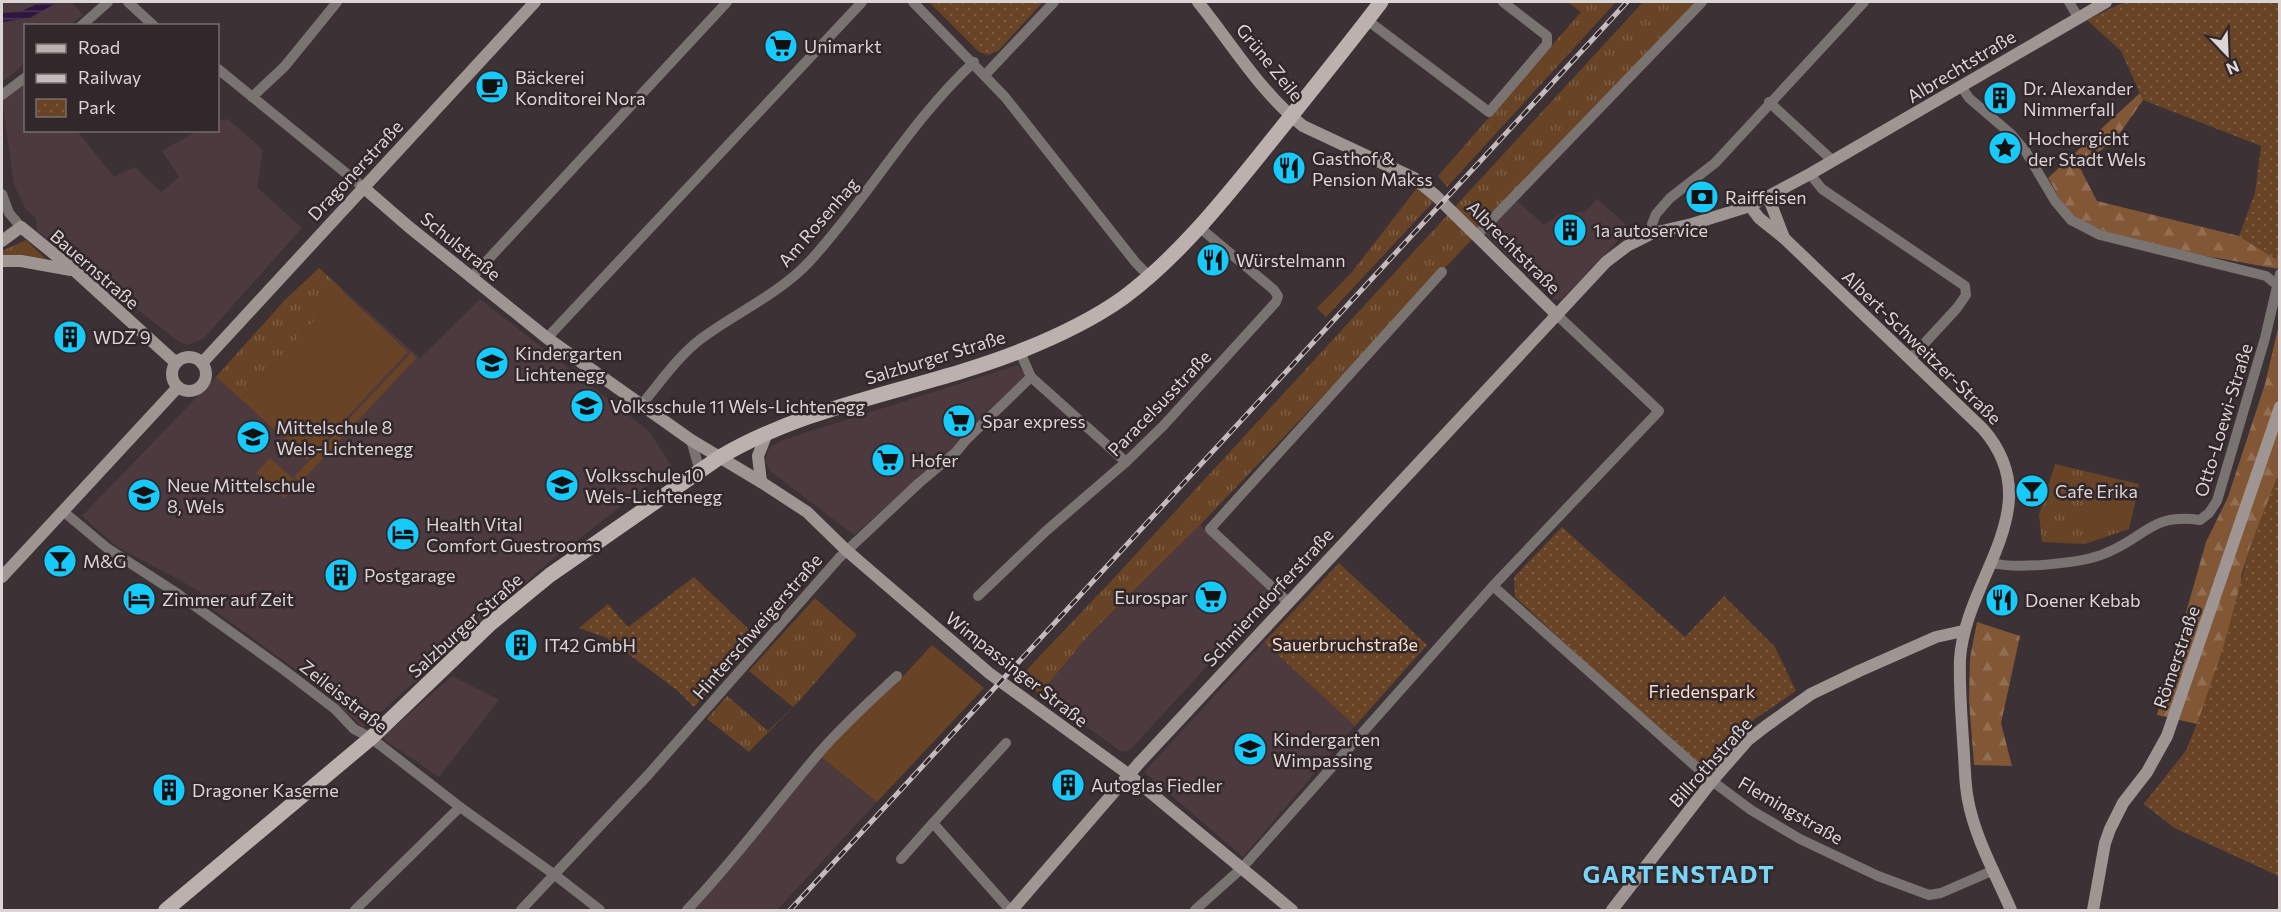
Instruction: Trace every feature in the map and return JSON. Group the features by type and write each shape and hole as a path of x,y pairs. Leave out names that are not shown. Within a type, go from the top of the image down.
{"main road":[{"name":"Salzburger Straße","path":"166,910 371,738 489,625 550,575 720,457 788,423 1020,351 1060,335 1091,319 1150,277 1199,227 1291,117 1381,2"}],"street":[{"path":"83,24 108,2"},
{"path":"128,2 152,24"},
{"path":"252,97 285,66 337,2"},
{"name":"Dragonerstraße","path":"178,387 186,391 196,389 204,381 206,371 202,363 536,2"},
{"path":"471,278 727,2"},
{"path":"548,338 862,2"},
{"path":"914,2 974,62 1005,97 1136,263 1150,277"},
{"path":"985,75 1054,2"},
{"path":"1367,20 1489,112 1547,44 1547,36 1503,2"},
{"path":"1477,236 1702,2"},
{"path":"1653,233 1652,224 1656,214 1670,198 1715,163 1864,2"},
{"path":"2069,2 2078,17"},
{"name":"Albrechtstraße","path":"1291,117 1303,126 1414,178 1436,196 1557,315 1606,262 1627,246 1653,233 1750,206 1810,174 2106,2"},
{"name":"Grüne Zeile","path":"1205,4 1270,95 1291,117"},
{"name":"Am Rosenhag","path":"641,405 701,339 787,282 807,264 872,186 902,142 953,81 974,62"},
{"name":"Schulstraße","path":"219,70 471,278 548,338 691,440 720,457"},
{"path":"2,95 24,78"},
{"name":"Otto-Loewi-Straße","path":"1961,86 1969,98 2011,134 2026,152 2055,201 2072,220 2100,235 2278,279 2265,338 2217,501 2209,513 2200,520 2175,518 2158,522 2118,548 2085,560 2009,565 1990,563"},
{"path":"1770,102 1833,160"},
{"path":"1810,174 1822,189 1965,286 1966,295 1957,308 1910,359"},
{"name":"Bauernstraße","path":"2,194 9,213 21,227 75,271 175,363"},
{"name":"Albert-Schweitzer-Straße","path":"1768,196 1784,238"},
{"name":"Albert-Schweitzer-Straße","path":"1750,206 1759,218 1784,238 1983,429 1998,447 2002,457 2010,491 2009,512 1963,631 1961,687 1968,800 1979,835 2011,910"},
{"path":"2,242 21,227"},
{"name":"Paracelsusstraße","path":"978,596 1046,531 1126,462 1164,425 1276,302 1278,296 1274,290 1199,227"},
{"path":"2,261 21,261 75,271"},
{"path":"1288,602 1210,529 1442,272"},
{"path":"1195,910 1242,868 1493,586 1659,411 1557,315"},
{"name":"Schmierndorferstraße","path":"1011,910 1128,774 1557,315"},
{"path":"1020,351 1031,377 1126,462"},
{"path":"2,577 178,387 172,380 175,363 185,357 195,357 202,363"},
{"name":"Hinterschweigerstraße","path":"521,910 648,775 794,606 846,550 956,452 1031,377"},
{"name":"Römerstraße","path":"2093,910 2105,843 2110,829 2123,803 2147,771 2169,732 2280,407"},
{"path":"761,482 758,456 767,433"},
{"path":"691,440 700,471"},
{"name":"Wimpassinger Straße","path":"720,457 807,512 846,550 989,673 1128,774 1292,910"},
{"name":"Zeileisstraße","path":"64,512 107,548 178,594 279,666 335,709 354,729 371,738 600,910"},
{"name":"Flemingstraße","path":"1493,586 1712,781 1751,810 1800,839 1917,892 1929,895 1941,893 1994,870"},
{"name":"Billrothstraße","path":"1612,910 1712,781 1748,740 1811,694 1936,637 1963,631"},
{"path":"687,910 720,876 819,753 856,713 897,676"},
{"path":"901,859 1006,743"},
{"path":"355,910 460,807"},
{"path":"933,824 1011,910"}],"shaded area":[{"path":"2,2 72,2 83,15 71,24 24,24 24,64 2,81"},
{"path":"42,2 58,2 30,18 2,22 2,13 19,12"},
{"path":"24,85 24,132 78,132 114,177 135,167 161,192 179,177 162,151 195,132 219,132 219,121 228,119 263,150 257,187 302,228 203,339 188,345 179,342 37,231 36,218 26,210 14,185 3,101"},
{"path":"1512,196 1544,225 1560,214 1585,212 1597,199 1630,228 1562,299 1555,300 1480,229"},
{"path":"319,268 420,358 480,299 649,431 672,467 548,563 363,728 317,685 197,598 201,592 116,546 82,516 216,377 285,300"},
{"path":"1018,365 1030,381 854,535 770,471 765,461 769,448 783,440"},
{"path":"1200,525 1274,593 1130,750 1122,752 1040,694 1088,636"},
{"name":"Kindergarten Wimpassing","path":"1264,642 1355,726 1243,857 1144,772"},
{"path":"452,676 499,700 439,777 382,738"},
{"path":"821,757 877,802 777,910 688,910"}],"green space":[{"path":"929,2 1043,2 998,51 988,55 979,52"},
{"path":"1568,2 1616,2 1447,187 1438,176 1581,12"},
{"path":"1643,2 1698,2 1200,525 1088,636 1040,694 1019,678 1114,578"},
{"path":"2124,2 2279,2 2280,244 2276,259 2239,236 2255,193 2261,146 2143,100 2121,51 2087,20"},
{"path":"2140,93 2143,100 2118,136 2080,168 2097,201 2239,236 2276,259 2279,244 2279,269 2137,241 2085,223 2070,213 2048,178"},
{"path":"1417,188 1434,201 1326,317 1317,308 1352,272"},
{"path":"26,240 46,259 2,257 2,251"},
{"path":"319,268 343,290 241,399 216,377 285,300"},
{"path":"342,291 408,352 307,460 241,399"},
{"path":"2279,324 2279,508 2250,548 2241,576 2279,876 2175,828 2144,804 2186,751 2197,724 2157,715 2206,542 2228,497 2265,384"},
{"path":"256,341 264,349 229,385 221,377"},
{"path":"411,353 416,358 300,483 294,477"},
{"path":"270,458 298,483 284,498 256,473"},
{"path":"2055,464 2139,484 2136,500 2096,492 2087,529 2129,529 2085,544 2042,542 2039,515"},
{"path":"2279,472 2280,876 2175,828 2144,804 2186,751 2197,724 2224,645 2250,547"},
{"path":"2096,492 2136,500 2129,529 2086,529"},
{"name":"Friedenspark","path":"1562,527 1685,637 1724,596 1775,647 1796,691 1752,721 1709,767 1699,763 1650,722 1515,597 1514,577"},
{"name":"Sauerbruchstraße","path":"1339,563 1427,645 1355,726 1264,642"},
{"path":"694,577 757,637 694,707 677,690 607,638 579,628 608,604 628,627"},
{"path":"815,598 857,635 799,701 749,752 707,719 727,696 768,731 793,707 749,671"},
{"path":"1977,622 2020,636 2001,723 2012,766 1974,765 1969,700 1970,658"},
{"path":"932,645 984,688 877,802 821,757 858,715 894,686"}],"railway":[{"path":"790,910 1627,2"}],"place":[{"name":"Unimarkt","path":"781,46"},
{"name":"Bäckerei Konditorei Nora","path":"492,87"},
{"name":"Dr. Alexander Nimmerfall","path":"2000,98"},
{"name":"Hochergicht der Stadt Wels","path":"2005,148"},
{"name":"Gasthof & Pension Makss","path":"1289,168"},
{"name":"Raiffeisen","path":"1702,197"},
{"name":"1a autoservice","path":"1570,230"},
{"name":"Würstelmann","path":"1213,260"},
{"name":"WDZ 9","path":"70,337"},
{"name":"Kindergarten Lichtenegg","path":"492,363"},
{"name":"Volksschule 11 Wels-Lichtenegg","path":"587,406"},
{"name":"Spar express","path":"959,421"},
{"name":"Mittelschule 8 Wels-Lichtenegg","path":"253,437"},
{"name":"Hofer","path":"888,460"},
{"name":"Volksschule 10 Wels-Lichtenegg","path":"562,485"},
{"name":"Cafe Erika","path":"2032,491"},
{"name":"Neue Mittelschule 8, Wels","path":"144,495"},
{"name":"Health Vital Comfort Guestrooms","path":"403,534"},
{"name":"M&G","path":"60,561"},
{"name":"Postgarage","path":"341,575"},
{"name":"Eurospar","path":"1211,597"},
{"name":"Zimmer auf Zeit","path":"139,599"},
{"name":"Doener Kebab","path":"2002,600"},
{"name":"IT42 GmbH","path":"521,645"},
{"name":"Kindergarten Wimpassing","path":"1250,749"},
{"name":"Autoglas Fiedler","path":"1068,785"},
{"name":"Dragoner Kaserne","path":"169,790"}],"district":[{"name":"GARTENSTADT","path":"1679,873"}]}
